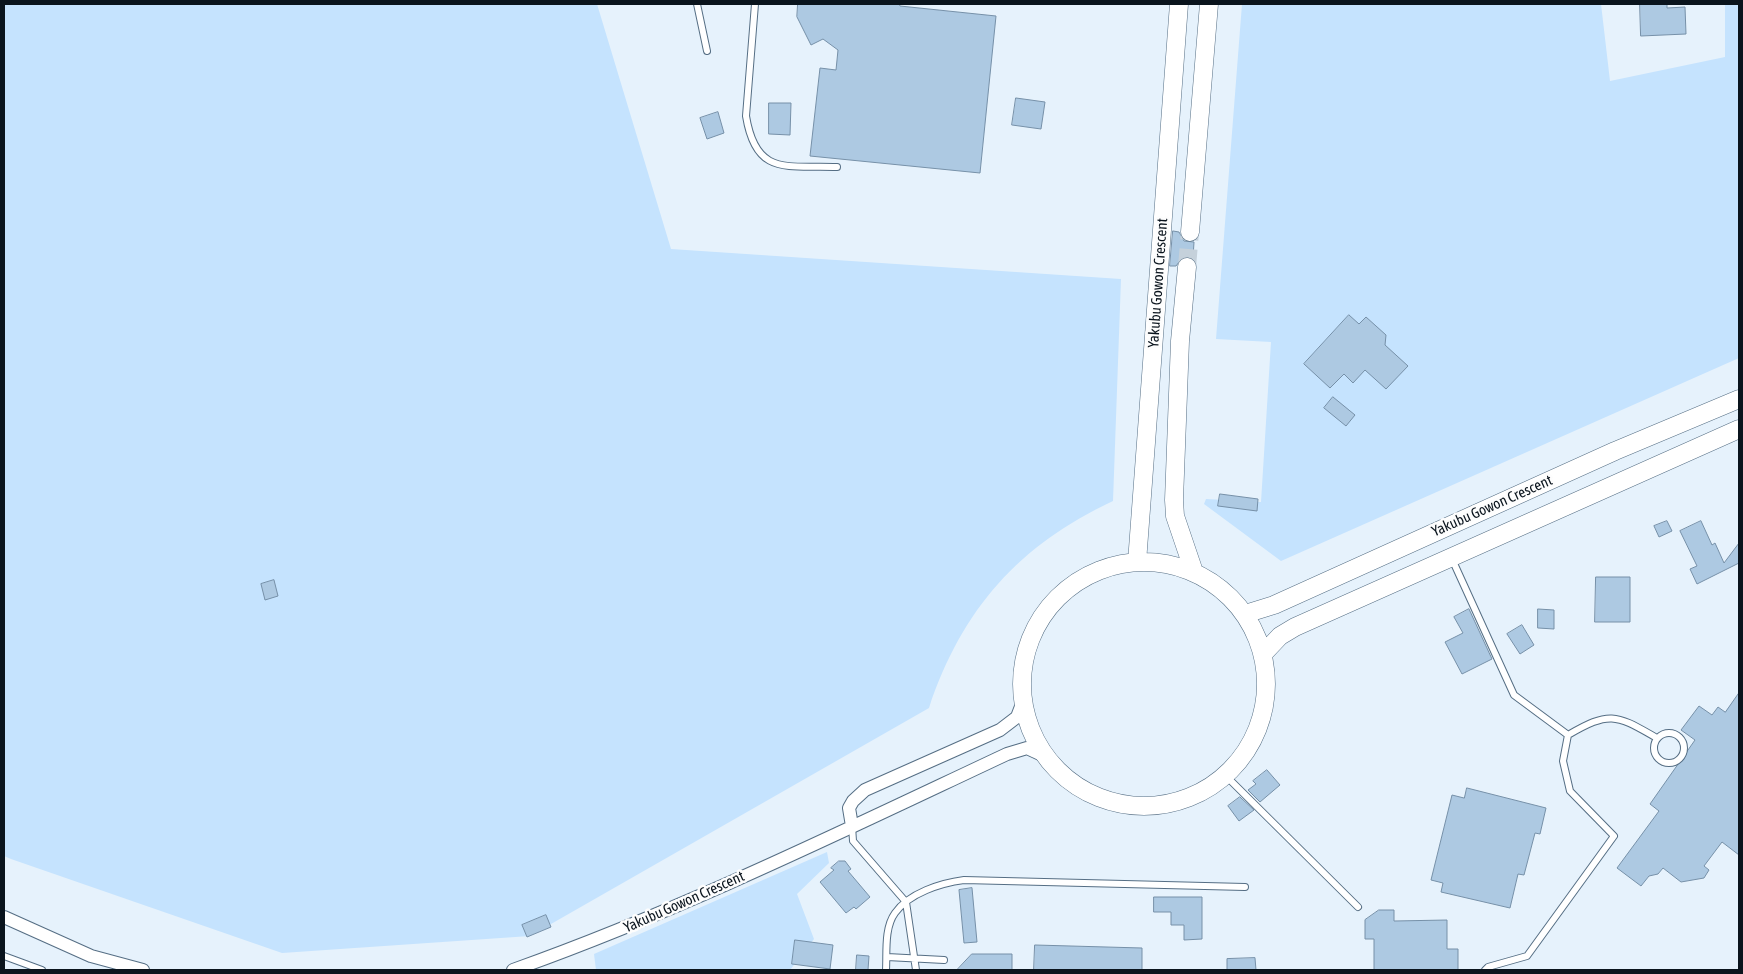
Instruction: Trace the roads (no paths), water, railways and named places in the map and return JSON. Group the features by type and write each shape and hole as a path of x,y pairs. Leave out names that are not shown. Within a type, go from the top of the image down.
{"street":[{"name":"Yakubu Gowon Crescent","path":"1137,562 1178,4"},
{"path":"1190,232 1209,4"},
{"path":"1186,267 1180,340 1174,500 1175,516 1194,572"},
{"name":"Yakubu Gowon Crescent","path":"1245,614 1274,605 1615,451 1739,399"},
{"name":"Yakubu Gowon Crescent","path":"1263,654 1280,636 1296,627 1739,429"},
{"path":"1137,562 1161,563 1194,572 1222,589 1245,614 1256,633 1263,654 1267,687 1262,720 1247,750 1226,776 1190,798 1150,807 1108,802 1071,784 1042,754 1029,730 1022,704 1022,670 1031,637 1048,608 1073,584 1103,569 1137,562"},
{"path":"852,826 849,808 853,801 865,790 1000,730 1017,716 1022,704"},
{"name":"Yakubu Gowon Crescent","path":"513,970 587,944 1008,754 1027,748 1042,754"},
{"path":"4,917 91,956 143,970"}],"lane":[{"path":"697,4 707,51"},
{"path":"755,4 746,116 756,150 768,161 778,165 837,167"},
{"path":"1451,558 1514,695 1568,735"},
{"path":"1485,970 1488,967 1527,956 1614,836 1570,791 1563,761 1568,735 1592,721 1621,718 1657,738 1671,733 1680,737 1684,746 1682,756 1674,763 1664,763 1656,757 1654,748 1657,738"},
{"path":"1226,776 1358,907"},
{"path":"852,826 853,841 906,902 916,970"},
{"path":"886,970 887,937 894,914 906,902 947,882 964,880 1245,887"},
{"path":"4,956 42,970"},
{"path":"886,957 944,960"}],"tunnel":[{"path":"1187,267 1190,232"}]}
